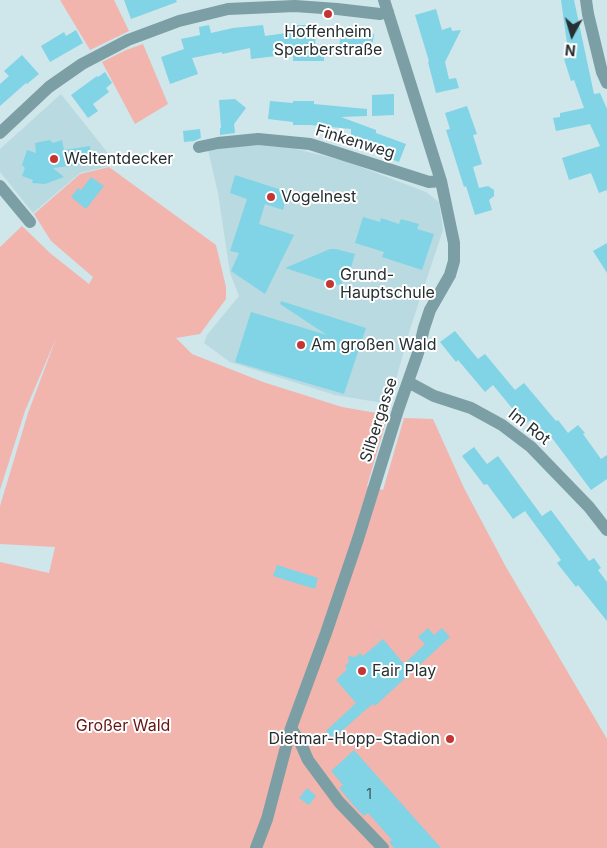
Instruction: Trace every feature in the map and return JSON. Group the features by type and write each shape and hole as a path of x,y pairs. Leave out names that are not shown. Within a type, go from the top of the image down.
{"street":[{"path":"586,0 600,64 607,83"},
{"path":"0,133 49,87 82,64 128,40 178,21 228,5 295,6 380,14 386,6"},
{"name":"Silbergasse","path":"256,848 267,818 291,728 330,624 430,310 450,275 454,261 454,242 441,180 386,6"},
{"name":"Finkenweg","path":"199,147 258,139 310,144 429,182 441,180"},
{"path":"0,186 30,222"},
{"name":"Im Rot","path":"408,382 434,396 471,408 502,425 532,447 589,507 607,530"},
{"path":"291,728 308,760 340,802 383,848"}],"shaded area":[{"name":"Weltentdecker","path":"61,94 107,152 109,166 80,173 33,213 0,172 0,149"},
{"name":"Grund- Hauptschule","path":"250,145 292,148 345,161 426,192 439,202 443,230 411,326 389,404 335,395 230,362 204,343 207,335 239,296 230,273 218,193 208,150"}],"green space":[{"path":"60,0 114,0 129,31 90,50"},
{"path":"143,44 168,104 135,124 102,62"},
{"name":"Großer Wald","path":"109,167 216,245 226,287 226,299 200,334 176,338 192,354 263,382 342,407 388,415 367,486 383,490 404,418 433,419 464,488 506,567 607,739 607,848 0,848 0,562 49,573 55,547 0,544 0,506 28,413 57,336 25,411 0,490 0,247 22,226 50,253 89,284 93,277 51,241 34,214 80,174"}],"building":[{"path":"124,0 176,0 177,2 131,19"},
{"path":"561,0 574,0 594,94 600,93 607,109 607,190 599,193 591,173 569,180 562,158 600,146 590,124 556,131 553,118 560,117 560,113 584,108 574,80 571,81 564,59 569,58"},
{"path":"436,9 442,30 451,27 452,31 461,30 445,62 449,79 456,78 459,88 436,93 429,61 415,15"},
{"path":"209,25 211,33 233,28 263,25 265,36 293,32 293,25 316,25 315,49 324,49 324,61 293,61 293,54 251,59 250,48 222,54 222,52 192,58 198,74 170,84 161,57 184,49 181,39 200,35 199,27"},
{"path":"342,27 364,30 374,34 372,47 361,45 360,50 339,46"},
{"path":"76,30 83,43 50,62 41,46 64,32 66,36"},
{"path":"22,55 39,74 0,106 0,84 9,76 4,71"},
{"path":"105,72 112,83 106,88 109,92 93,104 98,111 88,118 71,95"},
{"path":"394,94 394,115 372,116 372,95"},
{"path":"235,99 246,108 234,124 235,133 220,135 219,100"},
{"path":"270,101 293,103 293,101 314,101 314,104 367,109 367,116 341,117 406,144 399,162 377,154 380,145 351,144 351,129 293,125 293,122 268,119"},
{"path":"467,106 477,134 473,135 482,164 473,167 479,188 488,186 494,190 494,196 489,200 492,210 475,215 446,130 450,129 445,113"},
{"path":"200,129 201,138 184,142 183,131"},
{"path":"50,140 53,143 62,140 64,150 90,146 91,156 79,165 53,168 64,177 45,184 32,183 33,180 22,176 25,168 22,165 27,150 36,153 35,143"},
{"path":"235,175 288,192 283,210 265,204 259,224 294,235 265,294 231,271 239,253 230,251 247,199 230,193"},
{"path":"91,177 104,186 86,209 71,197 78,188 81,190"},
{"path":"363,217 380,222 381,218 399,224 401,219 419,224 417,229 434,234 422,270 382,257 384,252 355,243"},
{"path":"607,243 607,273 593,251"},
{"path":"330,249 355,254 350,271 346,270 341,286 285,268"},
{"name":"Am großen Wald","path":"281,301 366,328 344,394 235,362 251,312 327,335 280,304"},
{"path":"455,331 478,359 485,354 515,390 524,383 568,433 578,425 601,459 607,455 607,479 591,490 552,438 549,441 532,419 525,424 493,385 485,392 440,342"},
{"path":"474,447 487,464 498,456 542,516 551,510 589,561 594,558 601,568 598,570 607,582 607,621 578,585 576,587 557,563 561,560 525,511 513,519 487,484 484,485 462,456"},
{"path":"277,565 318,578 315,589 273,576"},
{"path":"428,628 434,635 442,628 450,637 375,706 373,704 333,739 326,731 356,703 336,680 347,669 345,666 349,662 348,656 355,657 360,653 363,656 383,639 404,664 425,644 418,637"},
{"path":"354,750 441,848 394,848 389,842 392,840 368,813 364,816 355,807 339,788 343,785 331,771"},
{"path":"307,788 316,796 309,805 299,798"}],"place":[{"name":"Hoffenheim Sperberstraße","path":"328,14"},
{"name":"Weltentdecker","path":"54,159"},
{"name":"Vogelnest","path":"271,197"},
{"name":"Grund- Hauptschule","path":"330,284"},
{"name":"Am großen Wald","path":"301,345"},
{"name":"Fair Play","path":"362,671"},
{"name":"Dietmar-Hopp-Stadion","path":"450,739"}]}
